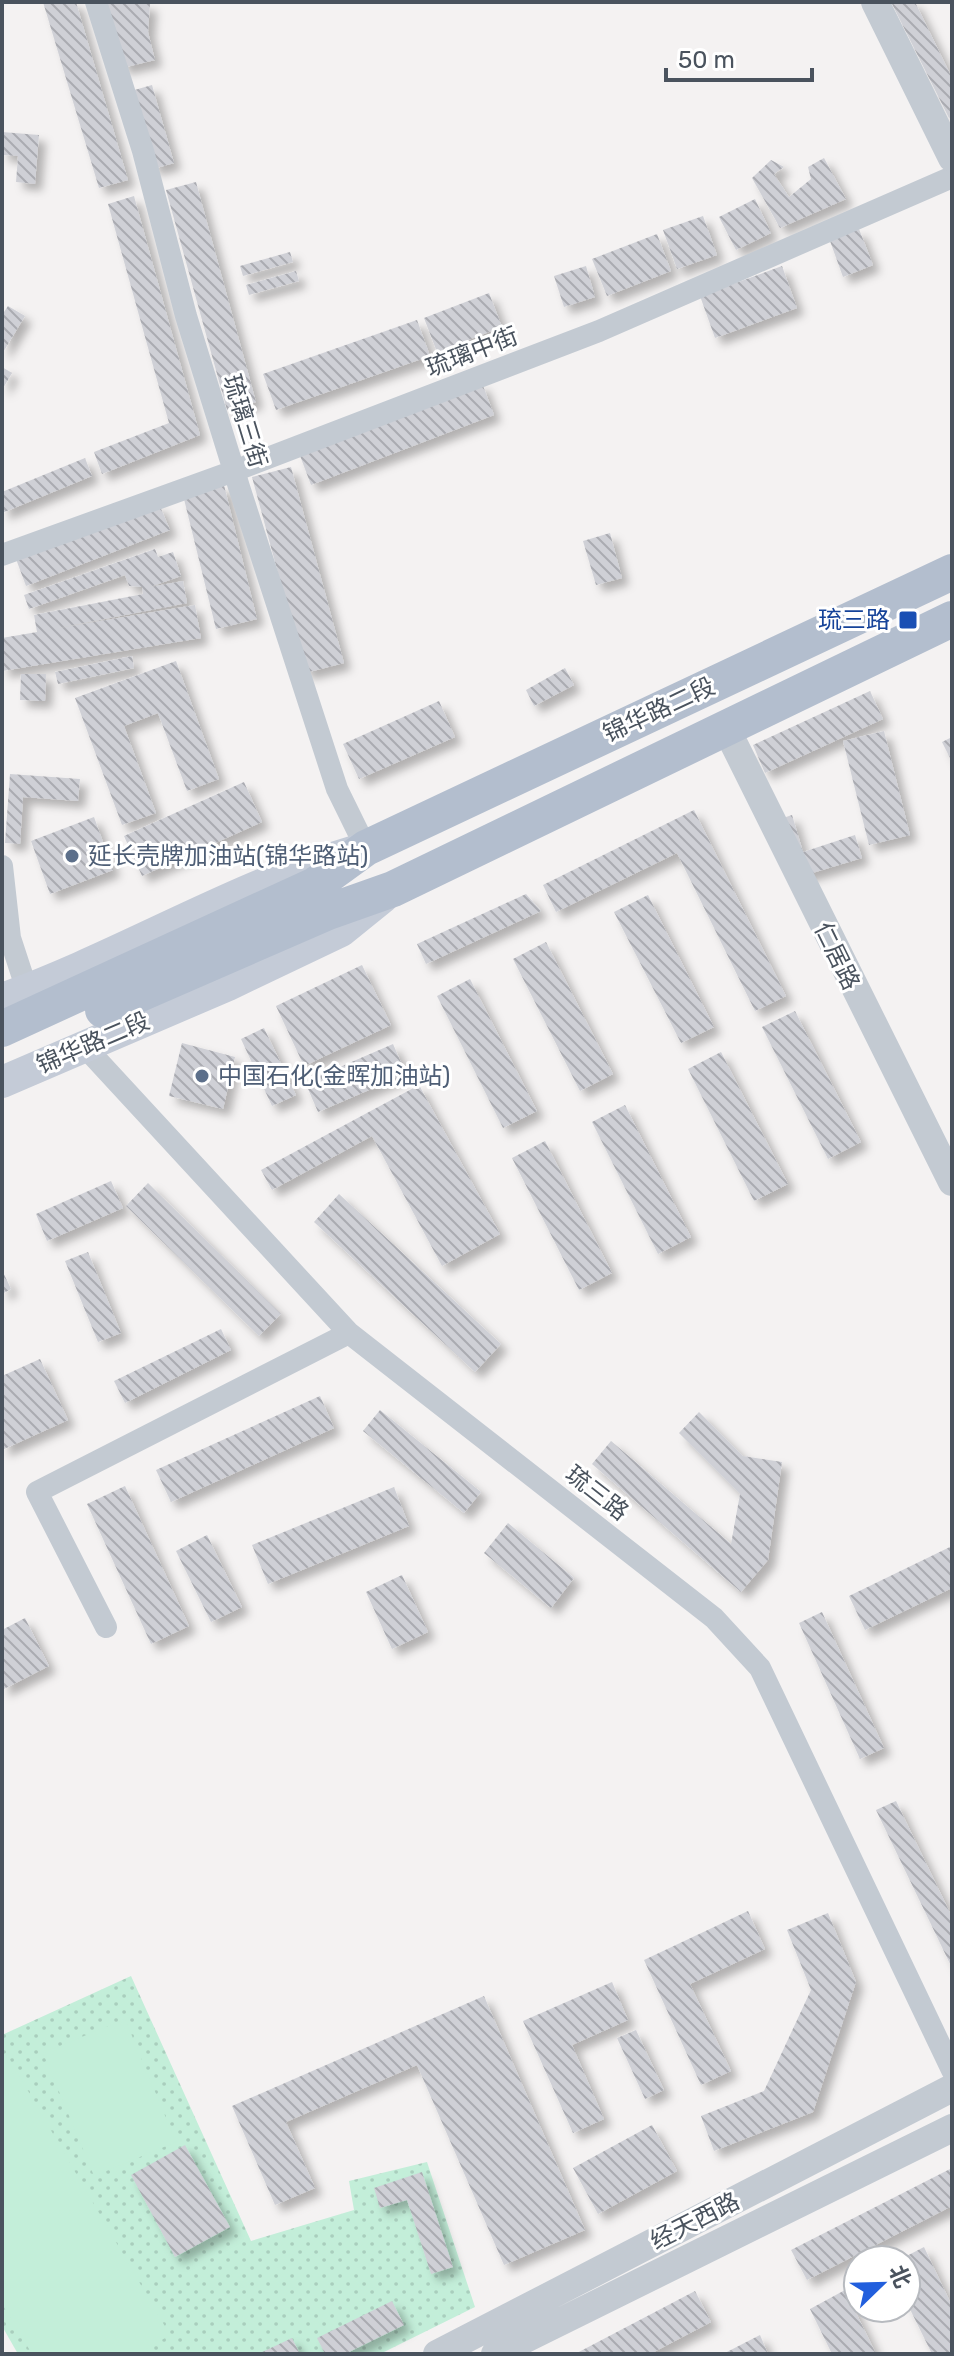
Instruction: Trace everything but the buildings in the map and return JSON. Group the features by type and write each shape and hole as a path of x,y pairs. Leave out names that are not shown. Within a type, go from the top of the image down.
{"main road":[{"name":"锦华路二段","path":"15,994 73,974 308,865 366,848 952,572"},
{"name":"锦华路二段","path":"2,1052 328,912 393,889 952,619"},
{"name":"锦华路二段","path":"2,1029 315,885 366,848"},
{"name":"锦华路二段","path":"2,1082 341,931 393,889"}],"street":[{"name":"琉璃三街","path":"96,2 143,151 186,316 234,471 337,789 366,848"},
{"path":"875,2 952,158"},
{"name":"琉璃中街","path":"2,555 234,471 599,331 952,177"},
{"name":"仁居路","path":"726,728 952,1182"},
{"path":"2,866 15,994"},
{"name":"琉三路","path":"85,1047 349,1333 714,1618 760,1668 952,2070"},
{"path":"106,1627 37,1492 349,1333"},
{"name":"经天西路","path":"448,2352 952,2088"},
{"name":"经天西路","path":"495,2354 952,2128"}],"green space":[{"path":"131,1976 251,2241 354,2210 349,2181 427,2162 475,2307 380,2354 18,2354 2,2326 2,2035"},
{"path":"125,2019 176,2142 94,2176 43,2053"},
{"path":"6,2053 170,2335 138,2354 32,2354 2,2304 2,2055"}],"place":[{"name":"琉三路","path":"908,620"},
{"name":"延长壳牌加油站(锦华路站)","path":"72,856"},
{"name":"中国石化(金晖加油站)","path":"202,1076"}]}
